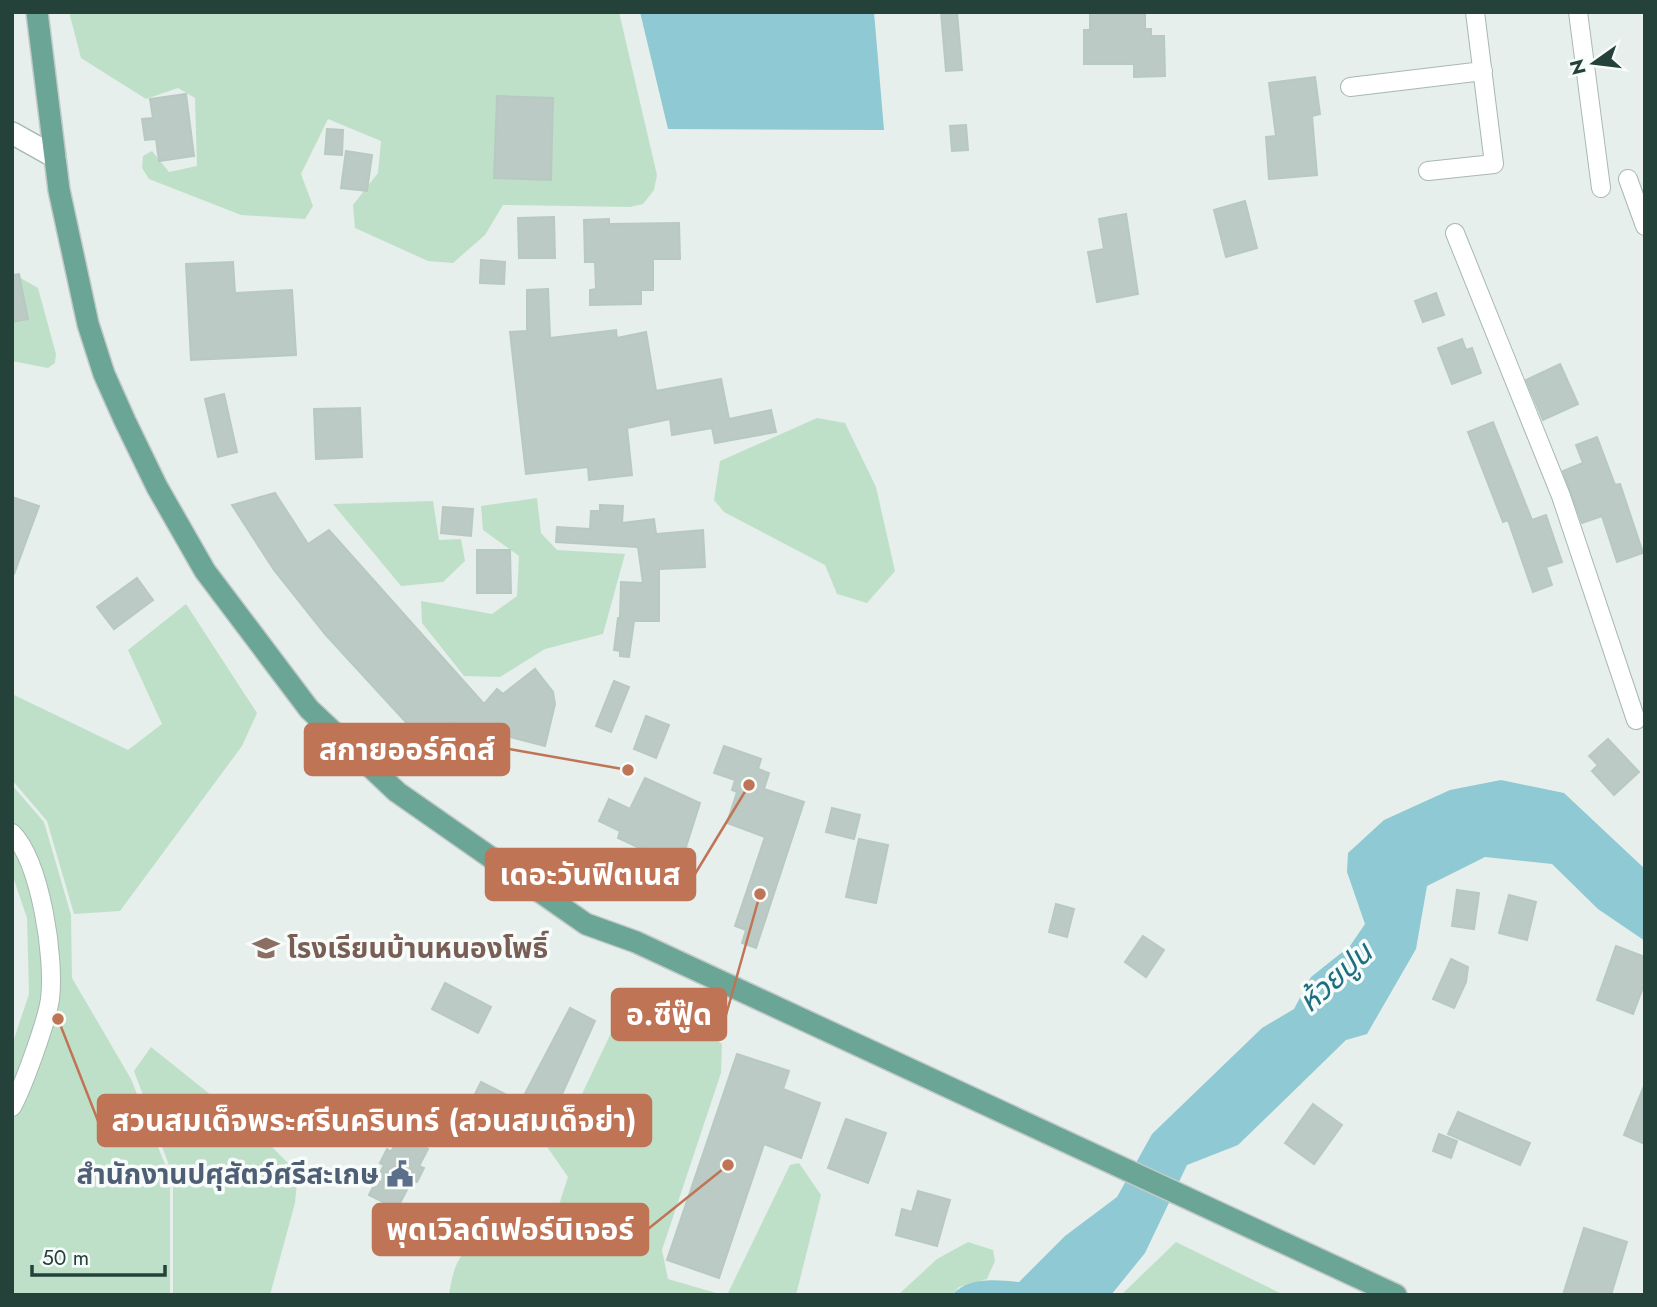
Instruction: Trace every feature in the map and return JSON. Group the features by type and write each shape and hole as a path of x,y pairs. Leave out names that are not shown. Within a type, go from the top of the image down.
{"main road":[{"path":"37,12 55,158 88,324 104,374 157,487 205,571 309,709 397,792 586,924 636,942 1396,1295"},
{"path":"12,133 55,158"},
{"path":"12,150 55,158"}],"street":[{"path":"1428,171 1494,164 1475,12"},
{"path":"1578,12 1601,188"},
{"path":"1350,87 1483,71"},
{"path":"1628,179 1645,226"},
{"path":"1455,233 1560,496 1636,720"},
{"path":"12,833 22,843 47,921 50,999 12,1107"}],"green space":[{"path":"69,12 619,12 657,175 654,190 643,204 630,207 503,205 485,235 453,263 428,261 355,228 353,205 378,173 381,141 328,119 301,174 313,206 305,219 241,215 149,179 142,168 143,156 152,151 169,172 197,166 195,98 178,88 146,99 81,58"},
{"path":"12,273 38,288 56,354 55,363 48,368 12,361"},
{"path":"817,418 845,423 876,487 895,571 867,603 837,594 825,565 724,512 714,500 720,461"},
{"path":"537,498 541,533 557,550 625,554 603,634 545,649 500,677 464,676 422,623 421,601 492,614 517,596 519,556 483,530 481,506"},
{"path":"433,501 439,540 461,539 465,561 443,582 401,586 333,504"},
{"path":"186,604 257,713 242,746 120,911 74,914 47,821 12,780 12,694 128,750 162,724 128,650"},
{"path":"12,785 44,822 71,915 72,978 131,1079 170,1177 170,1295 12,1295 12,1045 29,994 27,918 12,874"},
{"path":"647,1000 677,1011 722,1044 721,1073 662,1250 668,1279 723,1295 449,1295 458,1262 465,1252 474,1245 498,1239 531,1237 558,1208 568,1177 543,1141 560,1105 581,1096 621,1012"},
{"path":"151,1047 256,1131 298,1173 295,1203 270,1295 173,1295 173,1176 134,1071"},
{"path":"799,1163 821,1195 796,1295 727,1295 790,1165"},
{"path":"968,1242 993,1250 995,1261 987,1279 959,1287 952,1295 898,1295 937,1259"},
{"path":"1176,1242 1284,1295 1121,1295"}],"water":[{"path":"640,12 874,12 884,130 668,129"},
{"name":"ห้วยปูน","path":"1501,780 1564,793 1645,869 1645,941 1598,909 1552,864 1485,857 1427,886 1416,949 1367,1034 1346,1040 1238,1145 1187,1165 1145,1253 1111,1295 952,1295 975,1282 1019,1282 1065,1236 1117,1197 1152,1134 1262,1028 1294,1009 1311,977 1350,946 1365,924 1347,872 1348,853 1384,820 1450,790"}],"building":[{"path":"941,12 957,12 962,70 946,71"},
{"path":"1090,12 1145,12 1145,29 1151,29 1151,36 1164,36 1165,76 1134,77 1134,64 1084,64 1084,30 1090,30"},
{"path":"1315,77 1320,114 1312,116 1317,175 1269,179 1266,137 1276,136 1269,83"},
{"path":"186,94 194,156 159,161 156,139 145,140 142,119 153,118 150,99"},
{"path":"497,96 553,98 551,180 494,178"},
{"path":"966,125 968,150 952,151 950,126"},
{"path":"327,129 343,130 342,155 325,154"},
{"path":"346,151 372,155 367,191 341,188"},
{"path":"1245,201 1257,248 1226,257 1214,210"},
{"path":"1126,214 1138,294 1097,302 1088,252 1104,249 1099,219"},
{"path":"554,217 555,258 519,258 518,218"},
{"path":"609,219 609,224 679,223 680,259 653,259 653,290 641,290 641,304 590,305 590,290 596,289 595,262 585,262 584,220"},
{"path":"481,260 505,262 504,284 480,283"},
{"path":"233,262 235,293 292,290 296,355 191,360 186,264"},
{"path":"19,274 28,319 12,322 12,275"},
{"path":"548,289 550,338 616,330 617,338 646,332 656,391 721,379 729,419 771,410 776,432 715,443 712,428 672,435 670,419 627,428 632,475 589,480 588,467 526,474 510,332 527,331 527,290"},
{"path":"1436,293 1444,315 1423,322 1415,301"},
{"path":"1462,339 1466,350 1472,348 1481,373 1452,384 1438,348"},
{"path":"1560,364 1578,404 1543,420 1526,380"},
{"path":"224,394 237,452 218,457 205,399"},
{"path":"360,408 362,457 316,459 314,409"},
{"path":"1493,422 1532,520 1546,515 1562,562 1546,567 1552,585 1533,592 1508,520 1503,522 1468,432"},
{"path":"1597,437 1615,485 1620,484 1643,553 1617,562 1602,516 1582,523 1563,471 1583,463 1576,445"},
{"path":"275,493 308,544 329,530 484,704 497,689 503,694 535,669 553,692 555,704 545,746 506,736 490,753 478,741 474,745 450,722 426,744 325,634 274,570 232,505"},
{"path":"12,497 39,506 14,574 12,574"},
{"path":"600,505 623,506 622,523 654,519 656,534 703,530 705,567 659,569 659,621 634,621 629,657 620,656 620,651 614,650 620,618 621,582 643,583 638,547 556,542 557,527 590,529 591,511 600,511"},
{"path":"443,507 473,509 471,536 441,533"},
{"path":"477,550 510,550 511,593 477,593"},
{"path":"137,578 153,600 114,629 97,607"},
{"path":"614,681 629,687 611,732 596,726"},
{"path":"646,716 669,725 656,758 634,749"},
{"path":"1608,739 1639,772 1614,795 1592,771 1598,765 1589,756"},
{"path":"724,746 761,759 758,769 769,773 764,789 804,802 756,948 742,943 746,930 735,926 765,837 727,823 737,792 732,790 735,780 714,773"},
{"path":"645,778 700,803 677,875 657,866 661,858 618,838 620,831 599,821 609,799 630,809"},
{"path":"832,808 860,815 854,839 826,832"},
{"path":"859,839 888,845 876,903 846,897"},
{"path":"1457,890 1479,893 1474,929 1452,926"},
{"path":"1509,895 1536,902 1527,940 1499,933"},
{"path":"1056,904 1074,909 1067,937 1049,932"},
{"path":"1143,936 1164,950 1146,977 1125,962"},
{"path":"1616,946 1645,957 1645,982 1633,1014 1597,1000"},
{"path":"1451,959 1468,967 1466,982 1454,1008 1433,999"},
{"path":"445,983 491,1007 478,1033 432,1009"},
{"path":"570,1008 595,1021 549,1123 518,1107"},
{"path":"737,1054 789,1071 783,1089 820,1103 801,1158 764,1144 719,1278 667,1260"},
{"path":"481,1082 505,1094 484,1136 460,1124"},
{"path":"1645,1087 1645,1144 1624,1135"},
{"path":"1313,1104 1342,1125 1314,1164 1285,1143"},
{"path":"1458,1112 1530,1143 1520,1165 1448,1134"},
{"path":"846,1119 886,1133 868,1183 828,1168"},
{"name":"สำนักงานปศุสัตว์ศรีสะเกษ","path":"400,1134 428,1149 419,1166 424,1168 417,1182 412,1180 397,1209 369,1195 384,1165 380,1163 387,1149 391,1152"},
{"path":"1439,1134 1457,1141 1451,1158 1433,1151"},
{"path":"918,1191 950,1200 937,1246 896,1235 902,1209 912,1212"},
{"path":"1584,1228 1627,1242 1611,1295 1563,1295"}],"place":[{"name":"สกายออร์คิดส์","path":"628,770"},
{"name":"เดอะวันฟิตเนส","path":"749,785"},
{"name":"อ.ซีฟู๊ด","path":"760,894"},
{"name":"โรงเรียนบ้านหนองโพธิ์","path":"266,948"},
{"name":"สวนสมเด็จพระศรีนครินทร์ (สวนสมเด็จย่า)","path":"58,1019"},
{"name":"พุดเวิลด์เฟอร์นิเจอร์","path":"728,1165"},
{"name":"สำนักงานปศุสัตว์ศรีสะเกษ","path":"400,1174"}]}
